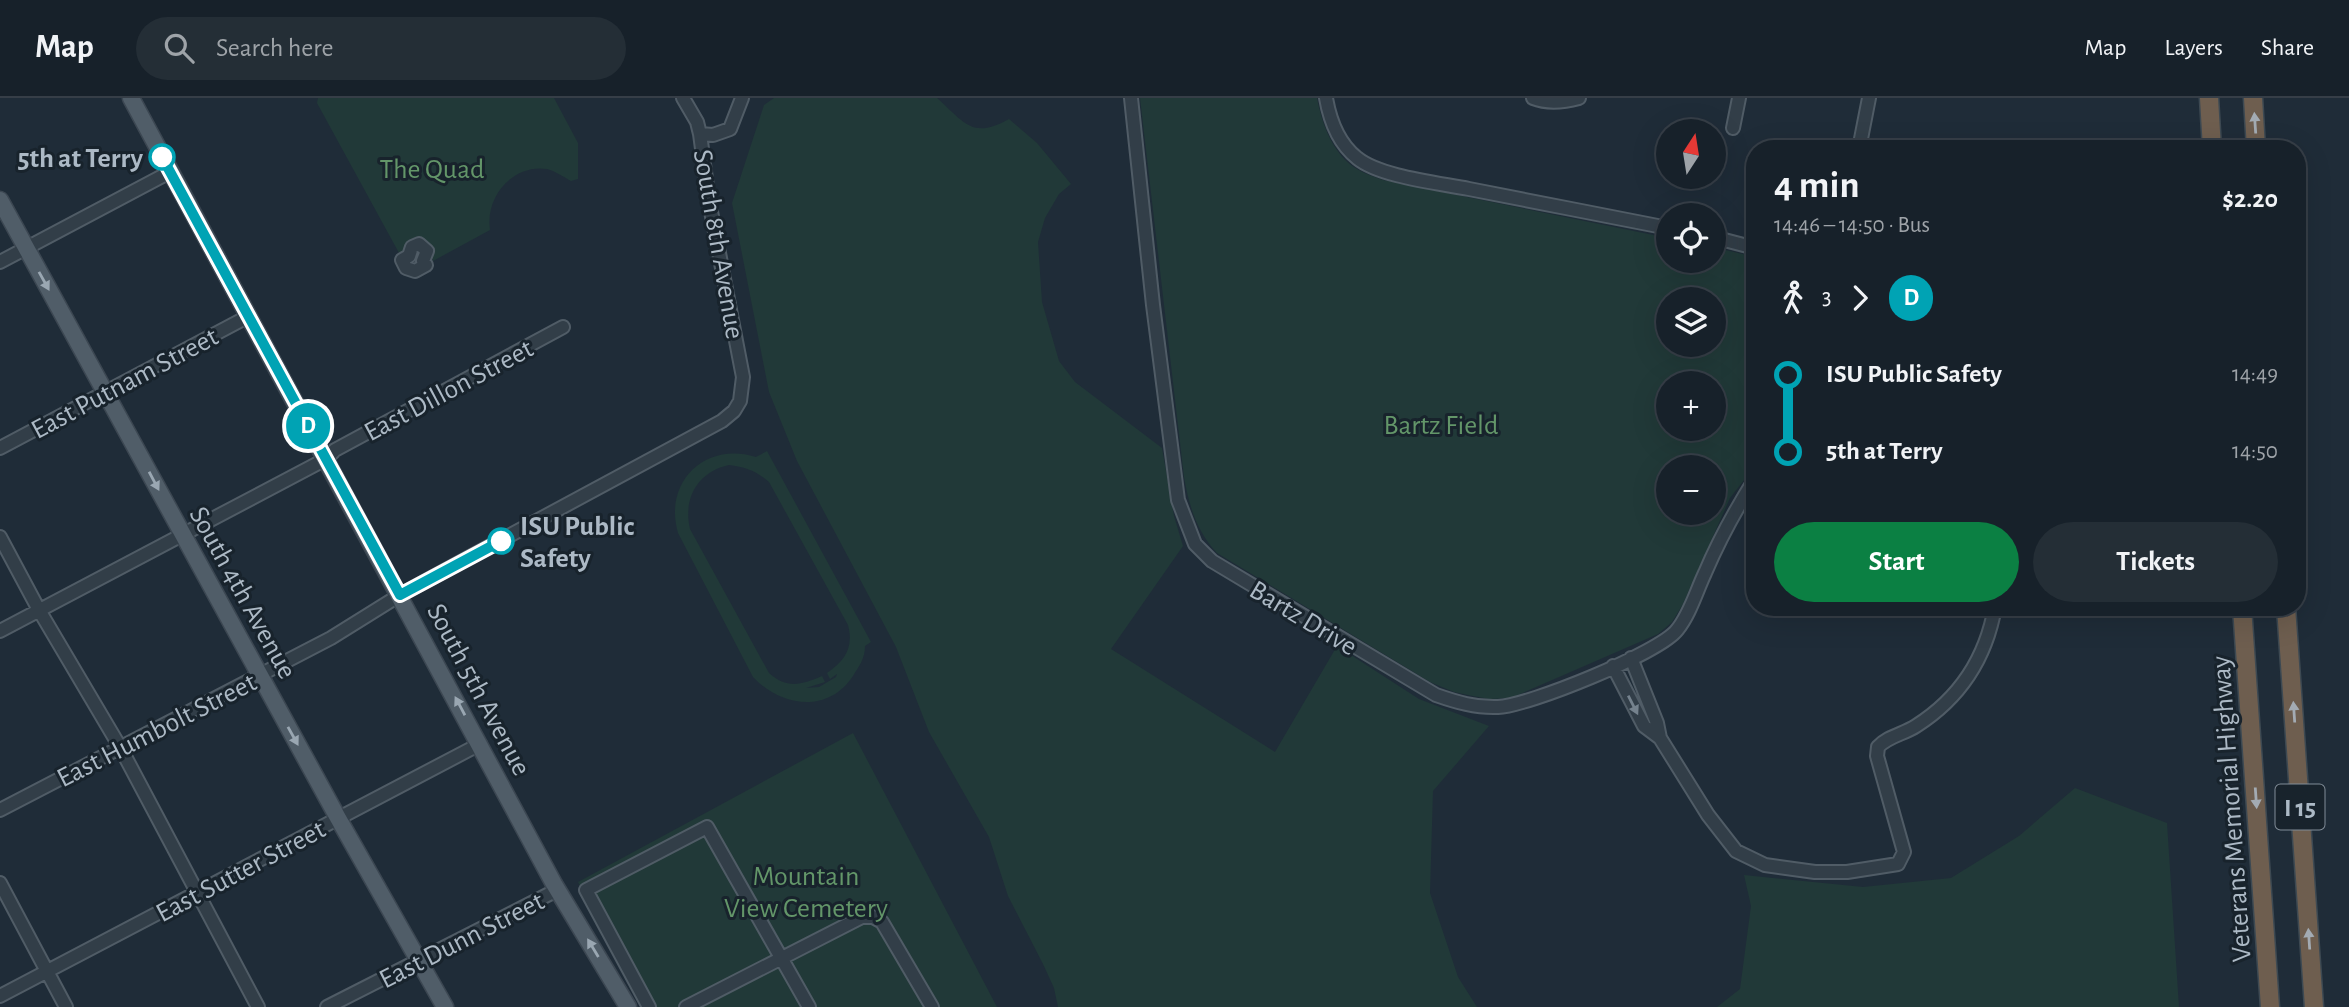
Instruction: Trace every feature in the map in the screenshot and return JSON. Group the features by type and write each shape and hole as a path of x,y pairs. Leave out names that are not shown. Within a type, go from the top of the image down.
{"highway":[{"path":"2208,98 2211,140"},
{"path":"2253,98 2255,140"},
{"name":"Veterans Memorial Highway","path":"2243,616 2270,1007"},
{"name":"I 15","path":"2287,616 2314,1007"}],"main road":[{"name":"South 5th Avenue","path":"131,98 557,890 628,1007"},
{"name":"South 4th Avenue","path":"0,200 444,1007"}],"street":[{"name":"South 8th Avenue","path":"683,98 697,122 700,134 720,260 742,363 742,394"},
{"path":"700,134 713,135 730,129 742,98"},
{"name":"Bartz Drive","path":"1131,98 1178,499 1195,544 1212,561 1436,695 1460,703 1500,707 1535,698 1613,666 1661,643 1677,631 1746,494"},
{"path":"1326,98 1329,114 1345,146 1358,159 1376,169 1656,226"},
{"path":"1533,98 1540,101 1565,102 1579,98"},
{"path":"1733,128 1739,98"},
{"path":"1861,140 1869,98"},
{"path":"0,262 170,172"},
{"path":"1726,240 1746,246"},
{"name":"East Putnam Street","path":"0,448 248,316"},
{"name":"East Dillon Street","path":"0,631 326,459 335,450 563,327"},
{"name":"East Humbolt Street","path":"0,810 331,638 400,595 722,421 734,411 742,394"},
{"path":"0,537 39,610 120,747 258,1007"},
{"path":"1613,666 1644,726 1660,738 1724,838 1736,851 1765,865 1815,872 1847,872 1898,864 1904,852 1877,756 1878,747 1883,741 1913,728 1933,715 1954,695 1972,672 1985,648 1993,616"},
{"path":"1631,658 1657,723 1660,738"},
{"name":"East Sutter Street","path":"0,996 480,744"},
{"path":"649,1007 586,890 708,827 809,1007"},
{"path":"0,883 66,1007"},
{"name":"East Dunn Street","path":"327,1007 557,890"},
{"path":"686,1007 862,918 873,917 882,922 932,1007"}],"green space":[{"name":"The Quad","path":"318,98 554,98 578,143 578,179 571,181 547,169 523,172 504,184 497,194 492,205 490,230 433,261 430,250 406,250 399,253 317,103"},
{"path":"774,98 937,98 962,121 977,128 986,128 1009,119 1037,143 1071,184 1059,194 1045,218 1038,242 1042,302 1059,361 1075,382 1162,448 1174,516 1183,546 1111,649 1275,752 1337,646 1419,699 1489,726 1433,791 1430,893 1458,977 1477,1007 1058,1007 1054,988 1008,896 989,837 929,732 896,647 797,461 769,392 732,203 764,105"},
{"name":"Bartz Field","path":"1140,98 1317,98 1326,128 1341,156 1360,171 1373,177 1656,236 1656,273 1726,273 1726,250 1746,255 1746,478 1726,507 1726,455 1656,455 1656,525 1718,525 1683,604 1672,622 1658,634 1511,698 1489,699 1454,692 1430,682 1217,553 1195,518 1184,477"},
{"path":"767,451 871,642 865,646 861,662 843,688 818,701 790,700 764,687 753,677 678,533 675,514 677,497 683,482 693,470 705,460 721,455 756,457","holes":["729,465 746,468 769,482 848,625 849,647 839,664 827,673 830,679 837,674 836,677 819,687 806,688 825,682 822,676 794,684 769,673 690,529 689,507 695,488 708,474"]},
{"name":"Mountain View Cemetery","path":"853,733 997,1007 644,1007 578,882"},
{"path":"2075,788 2167,823 2179,1007 1717,1007 1740,989 1751,906 1744,875 1863,887 1951,878 2019,836"}],"bus line":[{"name":"D","path":"162,157 400,595 501,541"}],"place":[{"name":"5th at Terry","path":"162,157"},
{"name":"ISU Public Safety","path":"501,541"}]}
